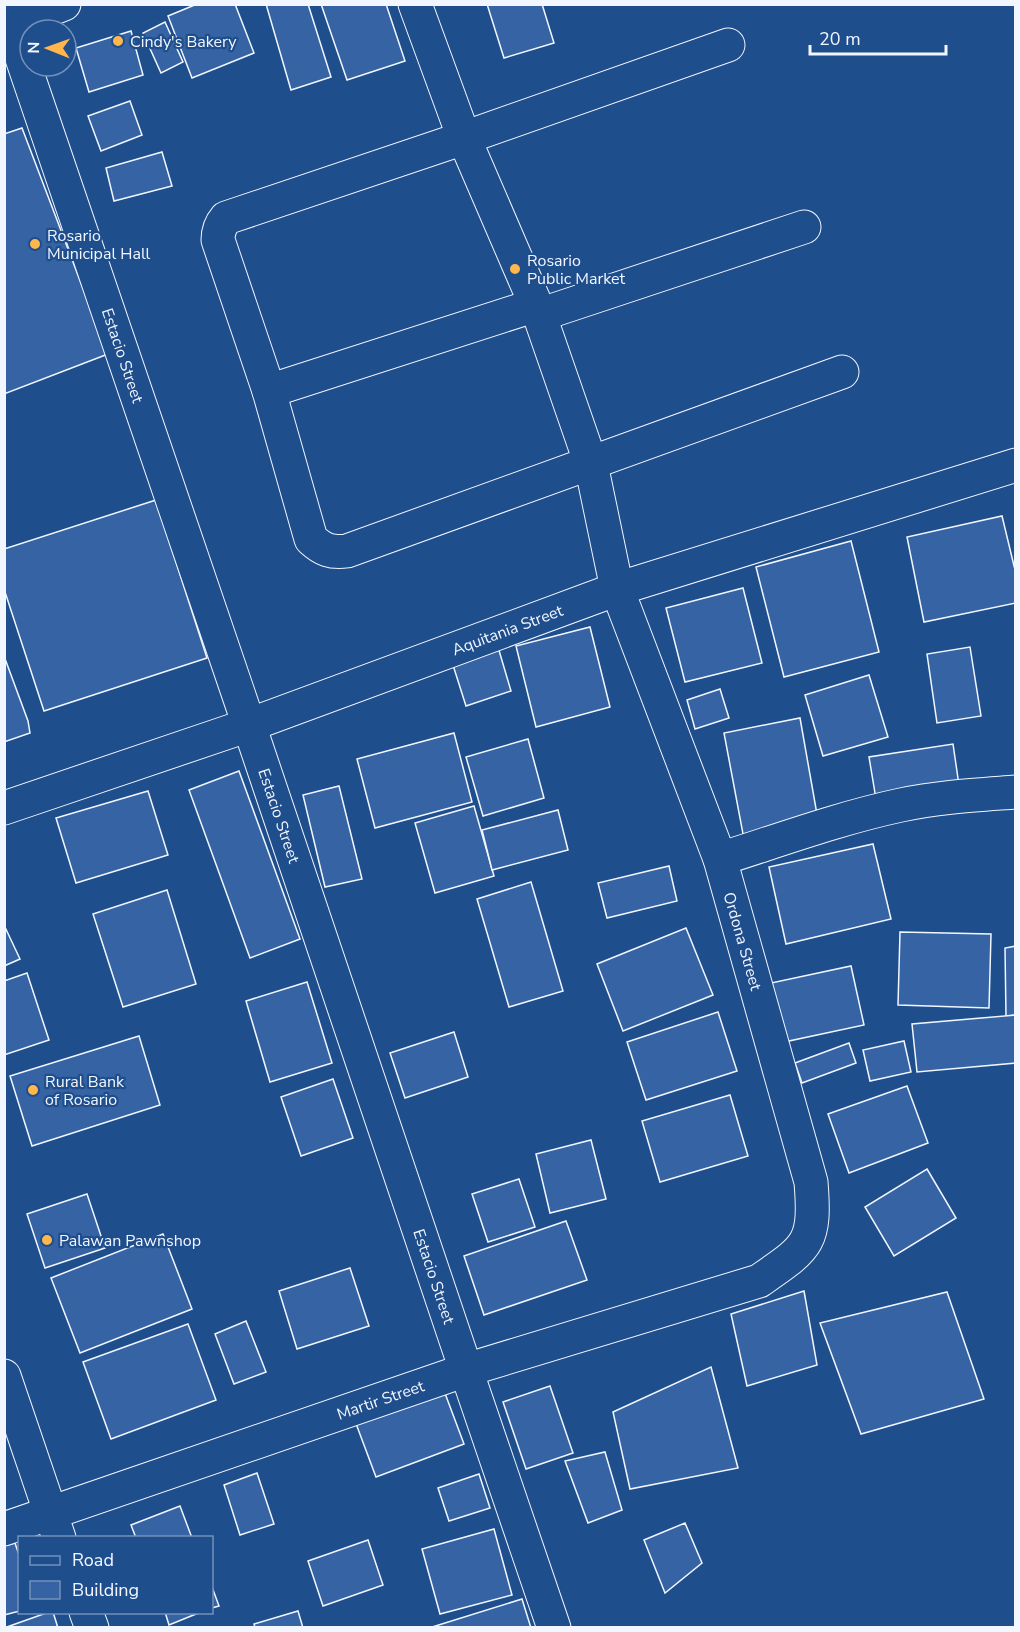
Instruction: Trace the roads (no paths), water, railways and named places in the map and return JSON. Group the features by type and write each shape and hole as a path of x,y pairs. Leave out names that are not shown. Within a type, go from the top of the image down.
{"main road":[{"path":"7,19 64,4"},
{"name":"Ordona Street","path":"415,4 464,138 537,310 591,464 617,589 720,859 807,1171 812,1192 813,1211 810,1237 794,1257 759,1281"},
{"name":"Estacio Street","path":"7,19 555,1628"},
{"path":"728,45 464,138 226,218 218,231 218,240 269,391 312,539 326,550 335,553 347,551 842,372"},
{"path":"269,391 804,226"},
{"name":"Aquitania Street","path":"4,808 249,725 617,589 1016,465"},
{"path":"720,859 846,819 901,805 946,797 1016,792"},
{"name":"Martir Street","path":"4,1529 54,1525 466,1370 759,1281"},
{"path":"4,1376 54,1525"}],"place":[{"name":"Cindy's Bakery","path":"118,41"},
{"name":"Rosario Municipal Hall","path":"35,244"},
{"name":"Rosario Public Market","path":"515,269"},
{"name":"Rural Bank of Rosario","path":"33,1090"},
{"name":"Palawan Pawnshop","path":"47,1240"}]}
